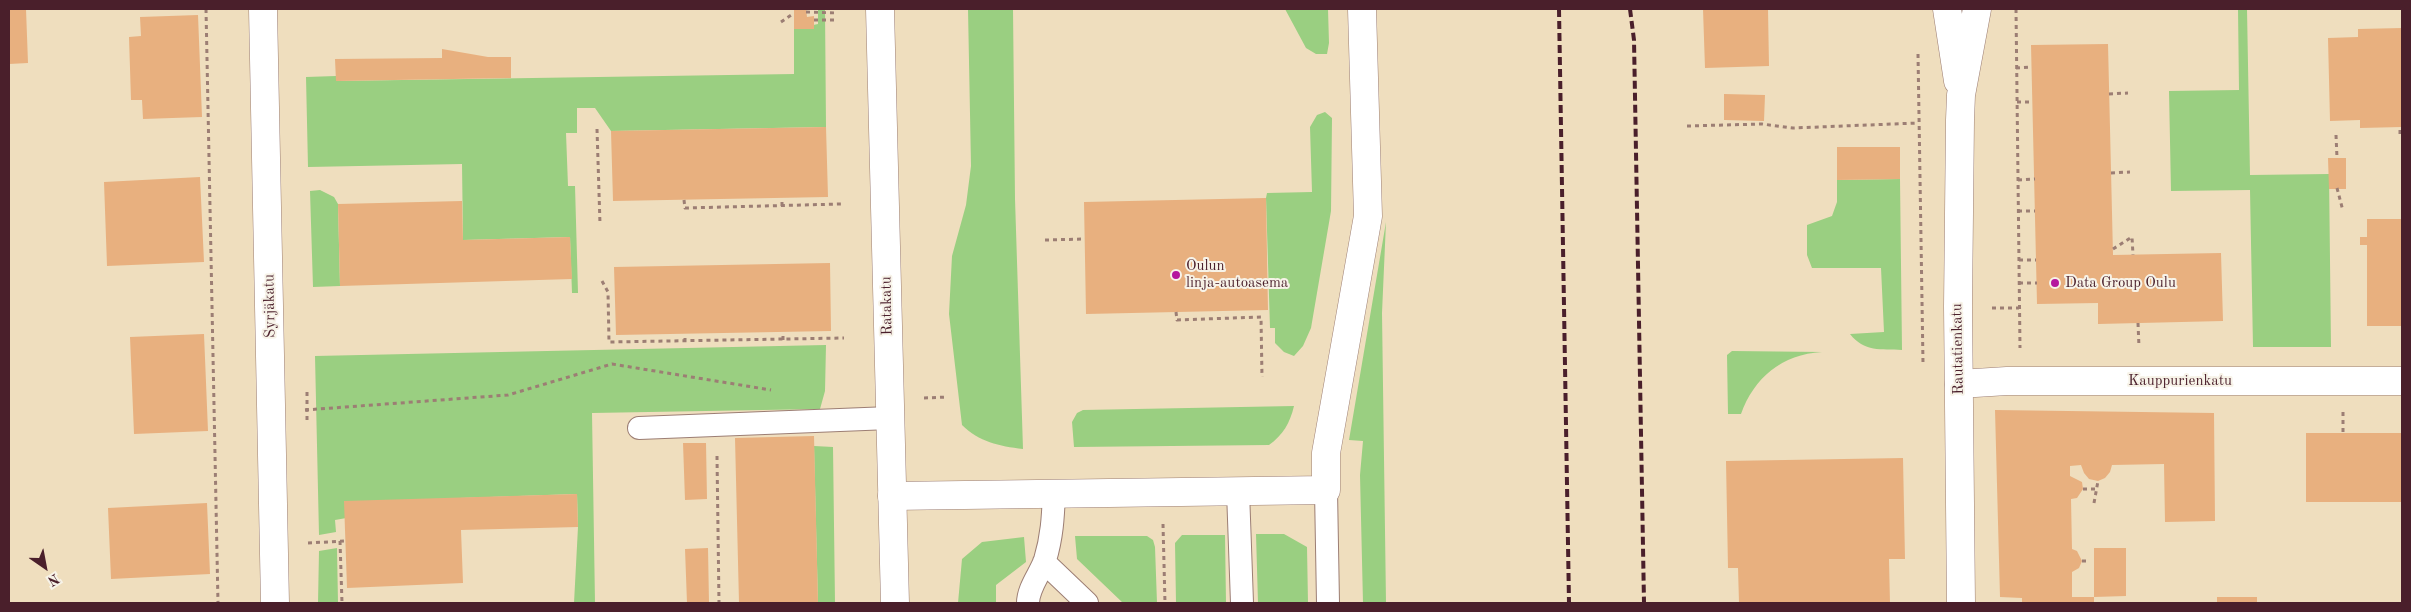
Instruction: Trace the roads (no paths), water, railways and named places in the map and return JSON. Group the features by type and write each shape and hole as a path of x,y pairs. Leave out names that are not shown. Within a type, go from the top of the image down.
{"street":[{"name":"Syrjäkatu","path":"264,9 275,603"},
{"name":"Ratakatu","path":"880,9 895,603"},
{"path":"892,496 1326,490 1326,453 1368,216 1362,9"},
{"name":"Rautatienkatu","path":"1947,9 1960,95 1959,384 1961,603"},
{"name":"Rautatienkatu","path":"1960,95 1977,9"},
{"name":"Kauppurienkatu","path":"1959,384 2008,381 2402,381"}],"lane":[{"path":"639,428 716,426 890,409"},
{"path":"1326,490 1328,603"},
{"path":"1238,491 1242,603"},
{"path":"1031,601 1053,527 1054,494"},
{"path":"1044,562 1087,603"}],"railway":[{"path":"1559,9 1569,603"},
{"path":"1630,9 1634,40 1644,603"}],"place":[{"name":"Oulun linja-autoasema","path":"1176,275"},
{"name":"Data Group Oulu","path":"2055,283"}]}
